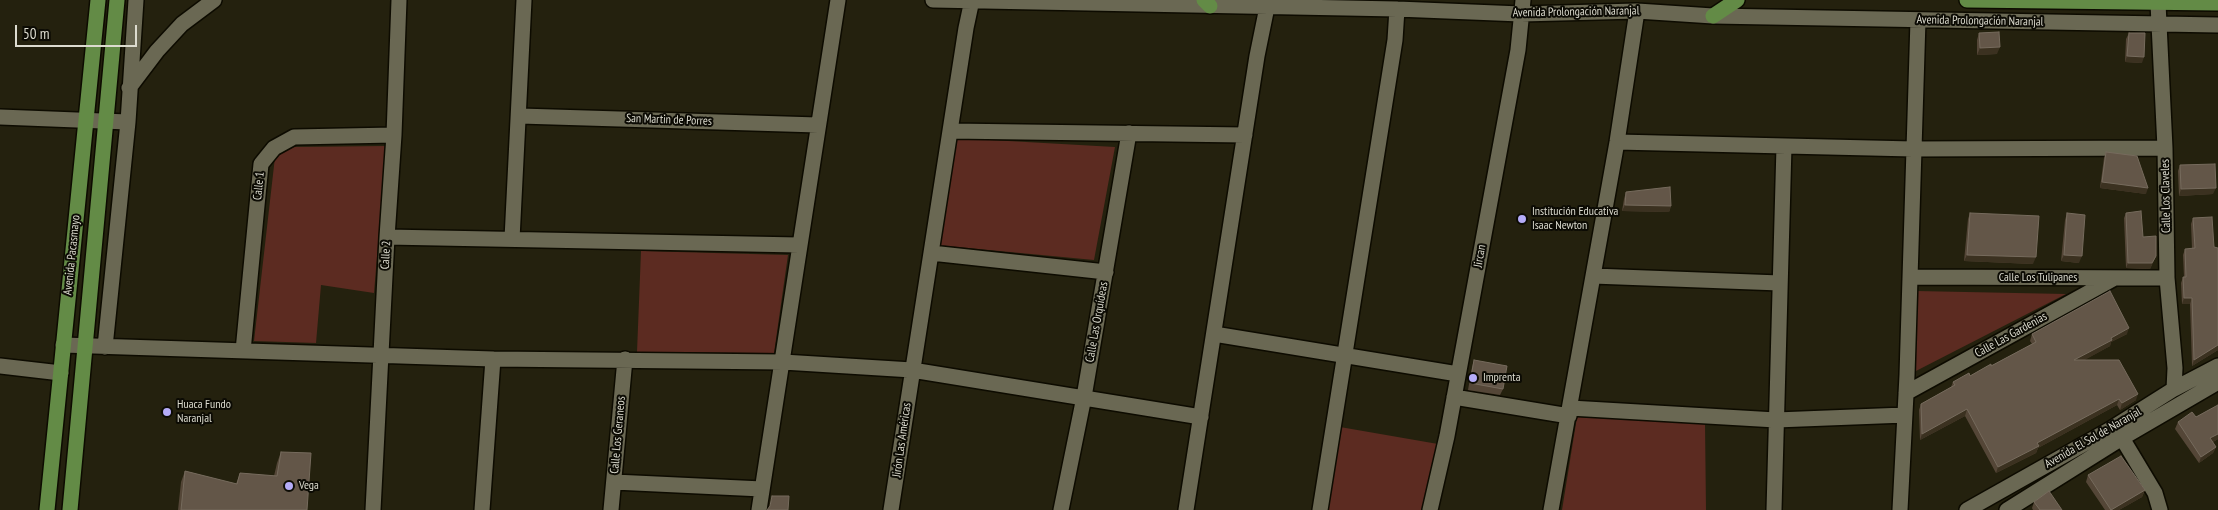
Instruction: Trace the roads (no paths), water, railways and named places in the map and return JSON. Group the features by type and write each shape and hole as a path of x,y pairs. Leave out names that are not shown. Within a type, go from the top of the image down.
{"main road":[{"name":"Avenida Pacasmayo","path":"47,510 98,0"},
{"name":"Avenida Pacasmayo","path":"70,510 117,0"},
{"path":"1714,16 1737,0"},
{"name":"Avenida Prolongación Naranjal","path":"1967,0 2218,4"}],"street":[{"path":"105,347 128,122 136,0"},
{"path":"129,88 157,51 182,24 214,0"},
{"name":"Calle 2","path":"373,510 386,237 394,135 399,0"},
{"path":"512,240 520,116 524,0"},
{"path":"759,510 838,0"},
{"name":"Avenida Prolongación Naranjal","path":"933,0 1207,3 1267,7 1397,9 1522,7 1714,16 2218,25"},
{"name":"Jirón Las Américas","path":"891,510 971,1"},
{"name":"Calle Los Claveles","path":"2158,3 2165,148 2167,278 2175,368 2174,389"},
{"path":"1186,510 1267,7"},
{"name":"Jircan","path":"1430,510 1454,396 1518,50 1522,7"},
{"path":"1320,510 1396,40 1397,9"},
{"path":"1551,510 1617,142 1637,12"},
{"path":"1900,510 1906,393 1918,20"},
{"name":"San Martin de Porres","path":"520,116 818,125"},
{"path":"0,117 128,122"},
{"path":"950,130 1245,135"},
{"name":"Calle Las Orquídeas","path":"1062,510 1084,397 1129,133"},
{"name":"Calle 1","path":"243,351 261,164 274,148 294,137 394,135"},
{"path":"1617,142 1913,149 2165,148"},
{"path":"1774,510 1784,146"},
{"path":"386,237 799,245"},
{"path":"931,253 1106,272"},
{"path":"1593,276 1780,283"},
{"name":"Calle Los Tulipanes","path":"1910,277 2167,278"},
{"name":"Calle Las Gardenias","path":"1906,393 2116,278"},
{"path":"1214,334 1458,374"},
{"path":"63,345 493,359 783,362 912,370 1201,417"},
{"path":"482,510 493,359"},
{"name":"Calle Los Geraneos","path":"611,510 625,359"},
{"path":"0,366 61,373"},
{"name":"Avenida El Sol de Naranjal","path":"1967,510 2109,430 2174,389 2218,366"},
{"name":"Avenida El Sol de Naranjal","path":"2013,508 2122,438 2218,382"},
{"path":"1454,396 1569,412 1776,420 1905,415"},
{"path":"2122,438 2155,493 2160,510"},
{"path":"614,482 762,489"}],"place":[{"name":"Institución Educativa Isaac Newton","path":"1522,219"},
{"name":"Imprenta","path":"1473,378"},
{"name":"Huaca Fundo Naranjal","path":"167,412"},
{"name":"Vega","path":"289,486"}]}
